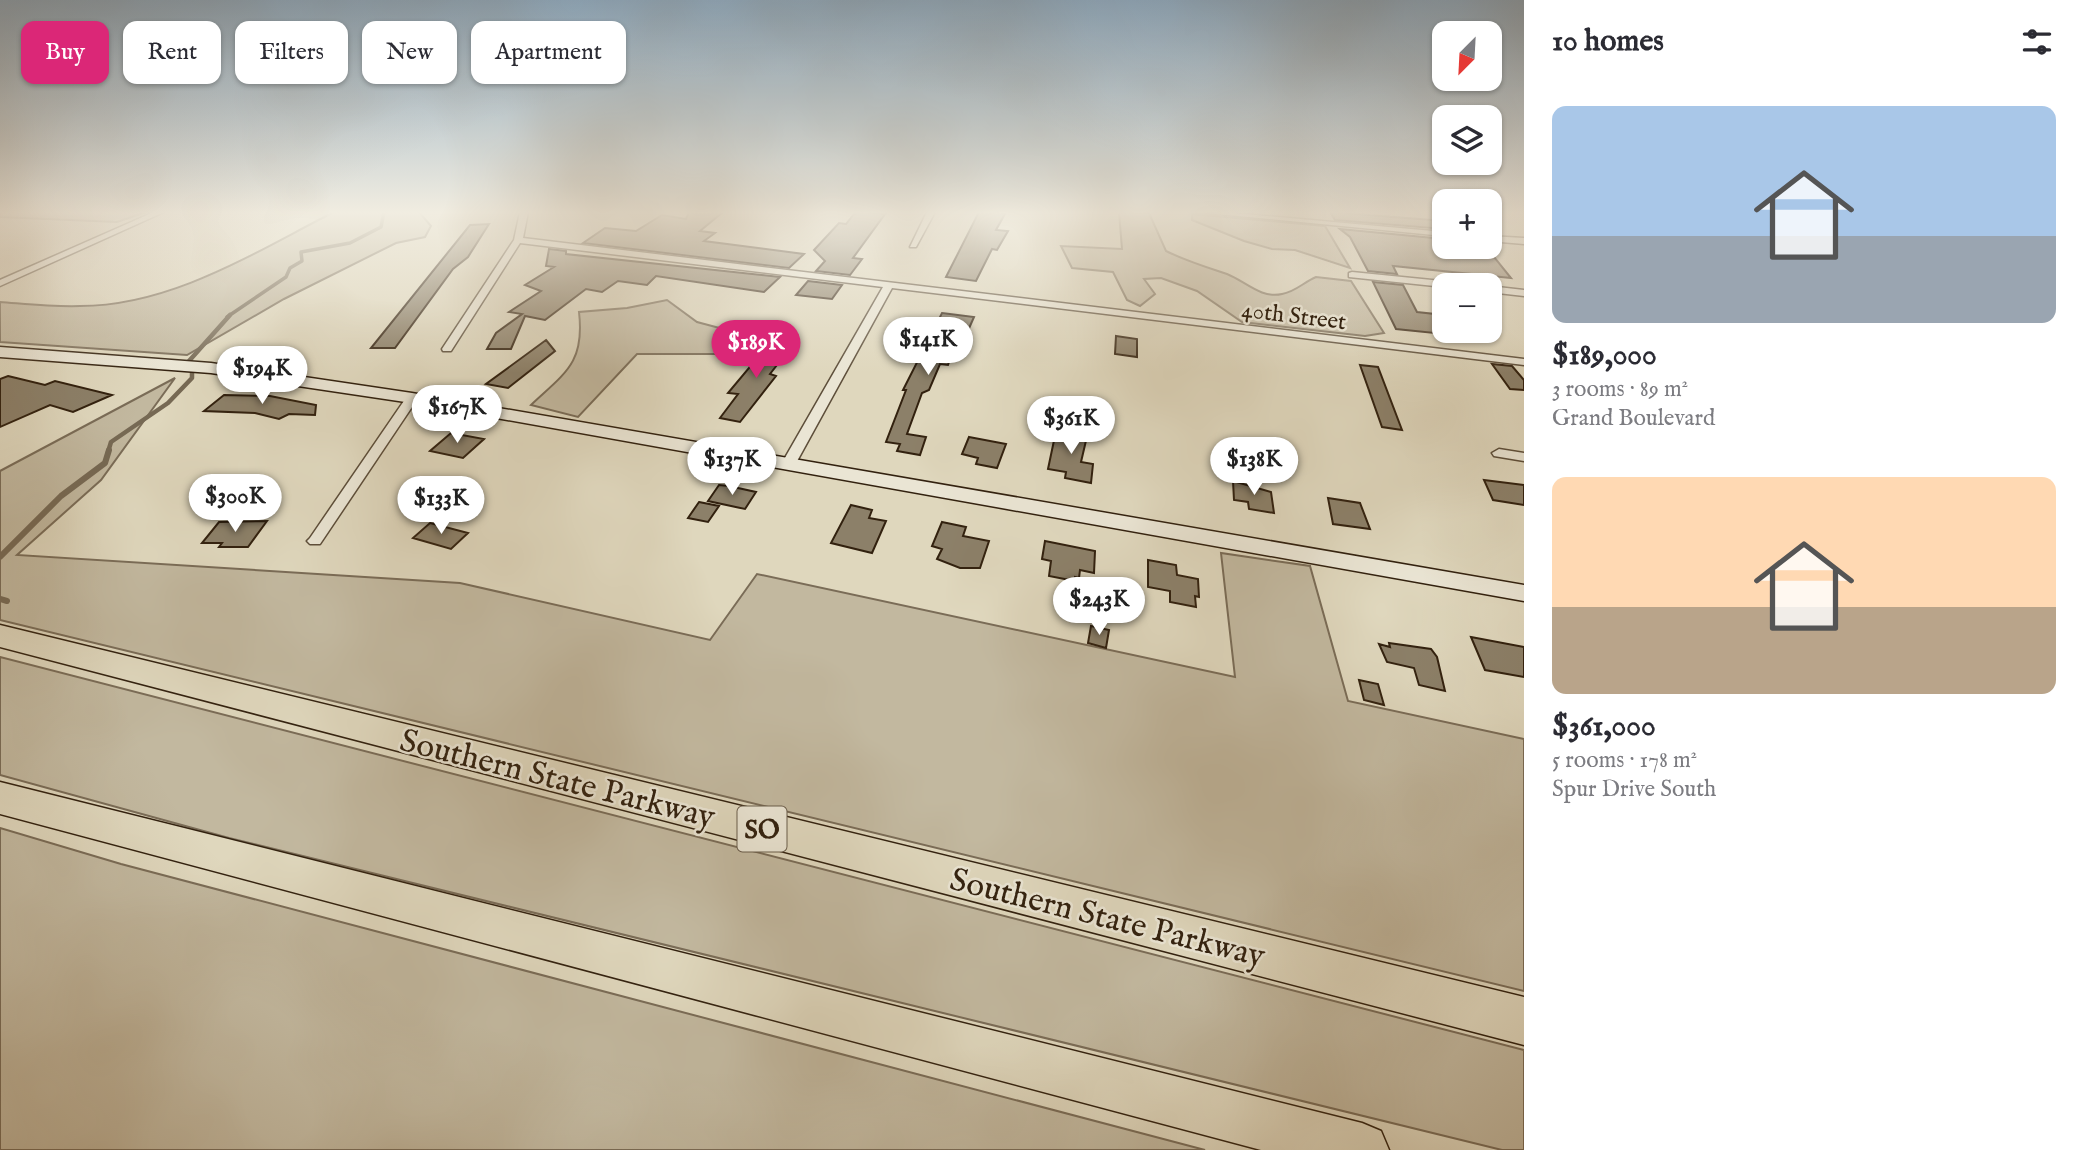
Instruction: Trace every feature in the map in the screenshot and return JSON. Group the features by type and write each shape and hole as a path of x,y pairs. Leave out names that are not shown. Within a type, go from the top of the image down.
{"highway":[{"name":"Southern State Parkway","path":"0,636 1524,1021"},
{"path":"0,798 1362,1150"}],"street":[{"path":"0,283 39,266"},
{"path":"447,349 501,266"},
{"name":"40th Street","path":"730,266 1524,362"},
{"path":"1352,275 1432,283"},
{"path":"789,463 889,285"},
{"path":"1502,290 1524,293"},
{"path":"0,352 211,368 412,398 1524,593"},
{"path":"315,541 412,398"},
{"path":"1499,453 1524,457"}],"shaded area":[{"path":"229,266 351,266 284,299 187,355 0,342 0,302 50,306 114,304 180,287"},
{"path":"1071,266 1203,266 1274,295 1287,293 1316,277 1351,281 1384,333 1365,336 1242,322 1197,291 1161,278 1144,279 1155,294 1140,306 1127,300 1113,272 1072,268"},
{"path":"667,300 697,322 731,331 733,354 637,354 578,417 531,405 570,366 579,344 579,312 627,308"},
{"path":"175,378 101,480 17,555 460,583 710,640 757,574 1235,677 1221,553 1310,566 1348,701 1524,739 1524,991 0,620 0,471"},
{"path":"0,657 1524,1050 1524,1150 1502,1150 229,838 0,775"},
{"path":"0,828 121,864 1205,1150 0,1150"}],"building":[{"path":"437,266 457,266 395,348 371,348"},
{"path":"546,266 675,266 780,277 764,292 656,276 647,285 618,281 602,292 586,289 545,320 525,316 511,349 487,349 496,333 522,314 509,312 541,291 525,285 554,267"},
{"path":"821,266 857,266 850,275 816,271"},
{"path":"952,266 984,266 976,281 946,277"},
{"path":"1365,266 1501,266 1511,278 1502,277 1502,273 1462,273 1393,266 1397,274 1368,271"},
{"path":"808,281 842,285 832,299 796,295"},
{"path":"1373,282 1403,285 1417,312 1432,314 1432,333 1396,329"},
{"path":"942,313 974,317 955,360 950,359 948,365 940,364 929,390 922,393 907,434 926,437 920,455 897,451 900,444 886,442 906,390 903,390"},
{"path":"1116,336 1137,339 1137,357 1115,354"},
{"path":"774,338 795,342 770,374 776,376 740,422 720,418 738,394 728,393"},
{"path":"546,340 555,351 508,388 486,384"},
{"path":"1492,364 1512,366 1524,380 1524,390 1510,389"},
{"path":"1360,365 1378,367 1402,430 1382,427"},
{"path":"8,376 45,385 55,381 112,395 73,412 50,405 0,427 0,379"},
{"path":"224,395 270,396 316,405 315,415 289,414 279,419 255,413 204,411"},
{"path":"1068,428 1088,432 1081,462 1093,464 1091,483 1065,478 1066,472 1048,469 1056,431 1067,433"},
{"path":"451,433 484,439 463,458 430,451"},
{"path":"969,437 1006,444 997,468 976,464 978,458 962,454"},
{"path":"1484,480 1524,485 1524,505 1493,500"},
{"path":"1233,481 1271,492 1274,513 1249,509 1248,502 1234,500"},
{"path":"719,485 756,492 745,509 708,501"},
{"path":"1328,498 1360,503 1370,529 1333,524"},
{"path":"699,502 719,506 708,522 688,518"},
{"path":"851,505 872,510 869,518 886,521 872,553 831,543"},
{"path":"267,521 248,547 219,547 222,543 202,543 219,522"},
{"path":"942,522 966,527 963,536 989,541 980,568 960,568 937,559 942,549 932,546"},
{"path":"430,523 468,533 451,549 413,538"},
{"path":"1045,541 1095,551 1094,573 1080,570 1079,578 1075,577 1075,581 1049,576 1051,561 1042,559"},
{"path":"1148,560 1176,565 1177,575 1198,579 1199,597 1195,596 1196,607 1170,602 1170,591 1148,587"},
{"path":"1091,626 1109,630 1106,648 1088,643"},
{"path":"1471,637 1524,647 1524,677 1485,670"},
{"path":"1389,643 1431,649 1437,657 1445,691 1419,685 1414,668 1387,662 1379,644 1390,647"},
{"path":"1359,680 1378,684 1384,705 1364,700"}],"waterway":[{"path":"227,317 286,277 294,266"},
{"path":"189,361 230,315"},
{"path":"108,452 111,442 168,403 192,378 192,373"},
{"path":"0,557 61,496 105,463 109,450"},
{"path":"0,599 7,601"}]}
